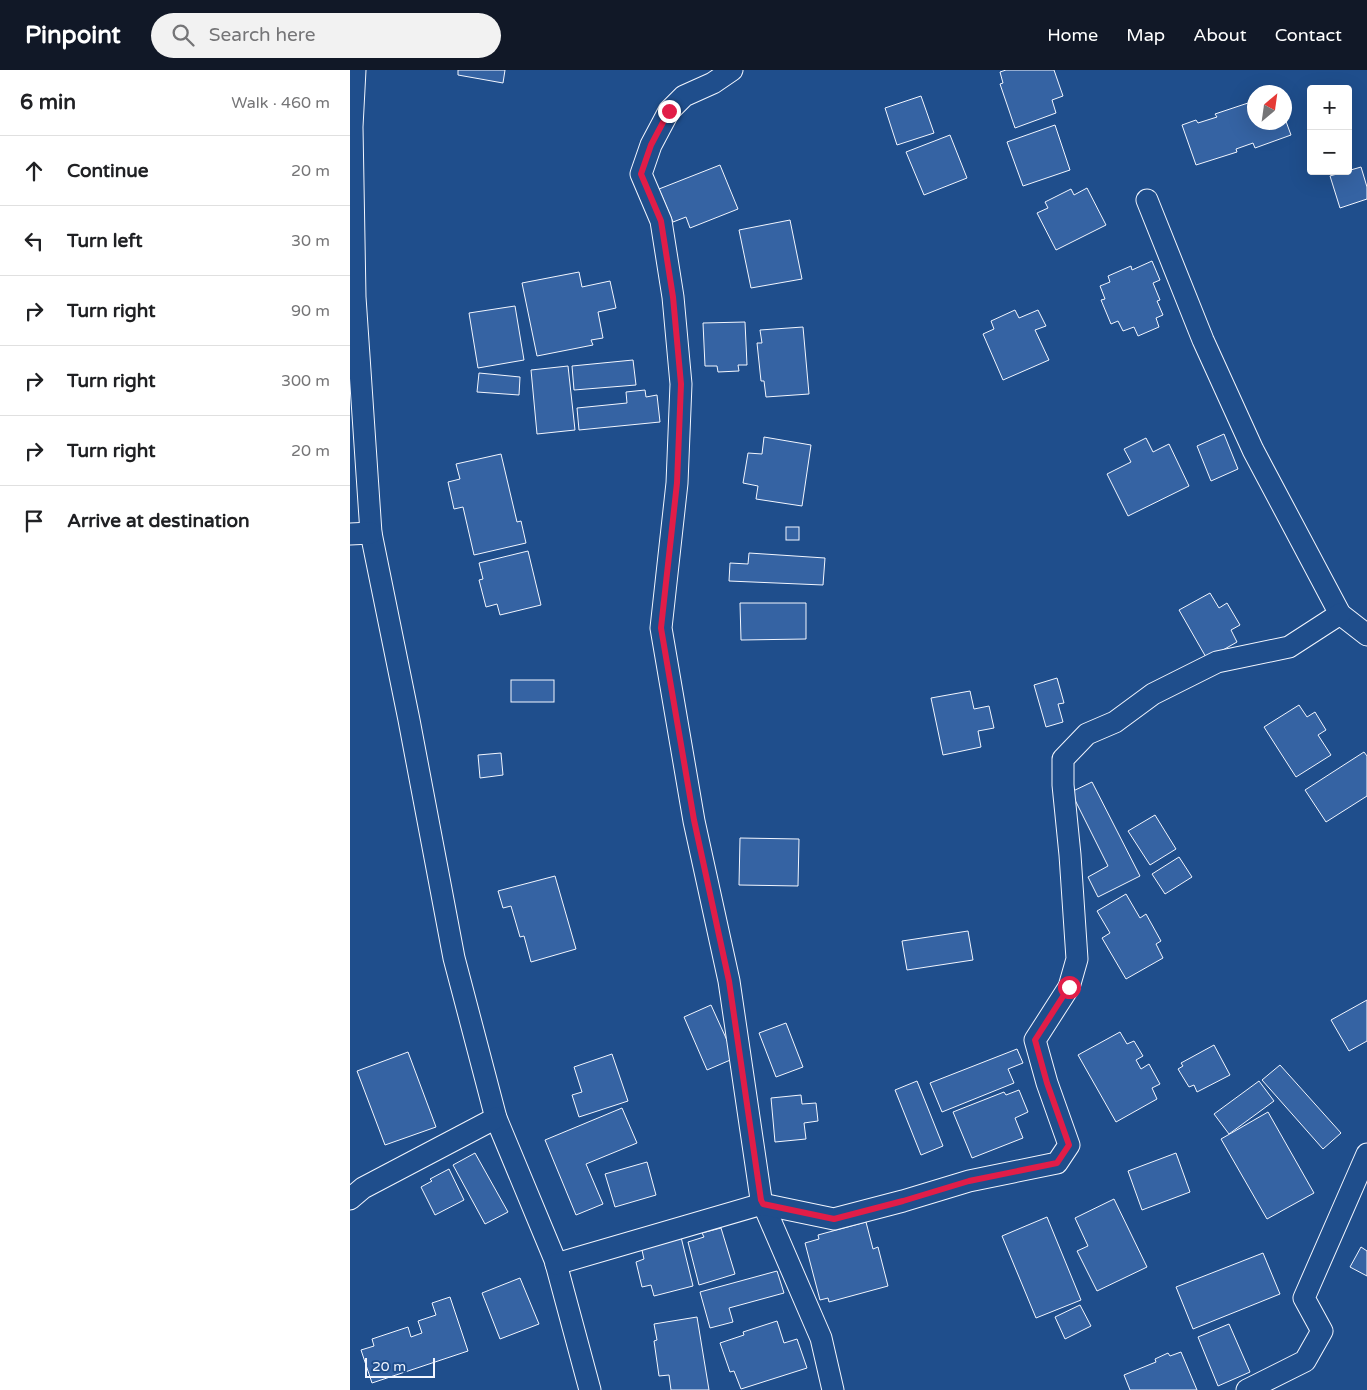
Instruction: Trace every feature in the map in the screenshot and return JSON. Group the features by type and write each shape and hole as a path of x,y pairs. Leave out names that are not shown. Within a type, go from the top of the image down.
{"street":[{"path":"355,70 352,127 360,534 411,729 454,958 496,1118 556,1264 590,1390"},
{"path":"732,70 713,83 684,96 669,111 651,145 641,174 661,221 673,297 681,384 677,483 661,628 694,820 729,981 761,1200 821,1338 833,1390"},
{"path":"1147,200 1203,340 1253,450 1340,614 1367,635"},
{"path":"556,1264 763,1204 834,1219 969,1181 1057,1163 1069,1145 1047,1083 1035,1040 1069,987 1077,959 1063,785 1063,759 1087,734 1115,722 1153,694 1218,662 1288,646 1340,614"},
{"path":"350,1199 362,1188 496,1118"},
{"path":"1247,1390 1305,1361 1322,1332 1304,1298 1367,1154"}],"building":[{"path":"458,70 505,70 503,83 458,75"},
{"path":"1006,70 1054,70 1063,96 1052,100 1056,113 1015,128 1000,84 1003,83 1000,72"},
{"path":"921,96 934,133 897,145 885,108"},
{"path":"1247,103 1247,130 1289,130 1291,135 1255,148 1253,143 1236,149 1237,152 1196,165 1182,125 1196,120 1198,123 1217,117 1215,114"},
{"path":"1055,125 1070,170 1023,186 1007,142"},
{"path":"950,135 967,178 924,195 906,152"},
{"path":"720,165 738,209 690,228 686,217 673,222 659,189"},
{"path":"1361,167 1367,187 1367,199 1340,208 1330,176 1352,175 1352,170"},
{"path":"1087,188 1106,225 1056,250 1037,213 1048,208 1045,202 1071,189 1074,195"},
{"path":"790,220 802,279 751,288 739,230"},
{"path":"1152,261 1160,280 1153,283 1160,300 1157,301 1163,315 1156,318 1159,327 1138,336 1134,327 1123,331 1118,321 1111,324 1101,300 1105,299 1100,286 1110,282 1108,276 1131,266 1132,270"},
{"path":"579,272 582,287 610,281 616,308 598,312 603,338 591,340 593,345 537,356 522,283"},
{"path":"515,306 524,360 478,368 469,313"},
{"path":"1015,310 1019,318 1038,310 1046,326 1035,330 1049,360 1003,380 983,334 994,329 991,321"},
{"path":"745,322 747,365 738,365 739,371 718,372 717,366 705,366 703,323"},
{"path":"803,327 809,394 766,397 764,381 761,381 757,343 762,343 760,330"},
{"path":"633,360 636,385 574,390 572,366"},
{"path":"568,366 575,430 537,434 531,370"},
{"path":"479,373 520,377 519,395 477,392"},
{"path":"645,390 646,397 657,395 660,422 579,430 577,408 627,403 626,392"},
{"path":"1224,434 1238,469 1211,481 1197,446"},
{"path":"764,437 811,445 802,506 756,499 758,486 743,483 748,453 762,454"},
{"path":"1146,438 1153,452 1169,444 1189,486 1128,516 1107,474 1131,462 1124,449"},
{"path":"501,454 517,522 521,521 526,543 474,555 463,507 454,509 448,482 460,479 456,464"},
{"path":"786,527 799,527 799,540 786,540"},
{"path":"528,551 541,605 500,615 497,604 486,607 479,580 483,579 479,563"},
{"path":"749,553 825,558 823,585 729,581 730,563 748,564"},
{"path":"1210,593 1219,608 1227,603 1240,625 1231,630 1237,642 1207,659 1179,610"},
{"path":"740,603 806,603 806,639 741,640"},
{"path":"1057,678 1064,703 1058,704 1063,722 1046,727 1034,685"},
{"path":"511,680 554,680 554,702 511,702"},
{"path":"970,691 974,709 989,706 994,728 978,731 981,747 943,755 931,698"},
{"path":"1299,705 1307,717 1315,712 1326,730 1318,735 1331,755 1296,777 1264,727"},
{"path":"1364,752 1367,756 1367,796 1326,822 1305,790"},
{"path":"501,753 503,775 480,778 478,755"},
{"path":"1092,782 1140,876 1098,897 1088,877 1108,866 1071,792"},
{"path":"1155,815 1176,849 1150,865 1128,831"},
{"path":"740,838 799,839 798,886 739,885"},
{"path":"1179,857 1192,877 1165,894 1152,874"},
{"path":"555,876 576,949 531,962 524,936 520,937 511,906 503,908 498,891"},
{"path":"1126,894 1140,918 1146,914 1161,941 1156,944 1163,958 1126,979 1102,938 1110,933 1097,911"},
{"path":"968,931 973,960 907,970 902,941"},
{"path":"1367,1000 1367,1041 1349,1051 1331,1020"},
{"path":"711,1005 735,1058 707,1070 684,1017"},
{"path":"786,1023 803,1067 776,1077 759,1033"},
{"path":"1120,1032 1127,1044 1134,1041 1143,1056 1136,1060 1141,1069 1149,1064 1160,1084 1152,1088 1157,1099 1116,1122 1078,1055"},
{"path":"1214,1045 1230,1075 1197,1092 1194,1085 1189,1087 1178,1069 1183,1066 1181,1063"},
{"path":"1017,1049 1023,1063 1008,1069 1014,1083 942,1112 930,1083"},
{"path":"408,1052 436,1127 385,1145 357,1071"},
{"path":"612,1054 628,1101 579,1117 572,1095 582,1092 574,1067"},
{"path":"1280,1065 1341,1133 1323,1149 1262,1080"},
{"path":"917,1081 943,1146 921,1155 895,1090"},
{"path":"1259,1081 1274,1101 1229,1134 1214,1114"},
{"path":"1019,1090 1028,1112 1015,1118 1023,1138 972,1158 953,1112 1004,1092 1006,1095"},
{"path":"801,1095 802,1104 816,1103 818,1121 804,1123 806,1139 775,1142 771,1098"},
{"path":"622,1108 637,1143 586,1164 603,1204 576,1215 545,1140"},
{"path":"1268,1112 1314,1193 1267,1219 1221,1139"},
{"path":"475,1153 508,1212 485,1224 453,1165"},
{"path":"1176,1153 1190,1192 1142,1210 1128,1171"},
{"path":"647,1162 656,1195 615,1207 605,1174"},
{"path":"449,1169 464,1200 435,1215 421,1187 432,1181 430,1179"},
{"path":"1114,1199 1147,1267 1097,1291 1077,1251 1088,1246 1075,1218"},
{"path":"1047,1217 1081,1300 1036,1318 1002,1236"},
{"path":"866,1222 873,1249 878,1247 888,1286 829,1302 828,1298 820,1300 805,1243 819,1239 818,1235"},
{"path":"721,1228 735,1274 699,1285 688,1242 704,1237 702,1233"},
{"path":"681,1237 693,1286 654,1296 651,1285 642,1287 636,1262 644,1259 641,1246"},
{"path":"1361,1247 1367,1251 1367,1276 1350,1267"},
{"path":"1263,1253 1280,1294 1193,1329 1176,1287"},
{"path":"777,1271 784,1293 729,1308 733,1322 710,1328 700,1292"},
{"path":"520,1278 539,1324 500,1339 482,1293"},
{"path":"450,1297 468,1351 372,1383 361,1350 374,1346 372,1339 408,1327 411,1337 422,1333 418,1321 436,1315 432,1303"},
{"path":"1080,1305 1091,1326 1065,1339 1055,1317"},
{"path":"697,1317 709,1390 671,1390 669,1375 659,1376 654,1341 657,1340 654,1324"},
{"path":"777,1321 784,1343 797,1339 807,1368 741,1389 734,1371 730,1372 720,1343 744,1335 743,1332"},
{"path":"1229,1324 1250,1372 1218,1386 1198,1337"},
{"path":"1181,1352 1197,1390 1130,1390 1124,1375 1156,1362 1155,1359 1168,1353 1170,1356"}],"route":[{"path":"669,111 651,145 641,174 661,221 673,297 681,384 677,483 661,628 694,820 729,981 763,1204 834,1219 969,1181 1057,1163 1069,1145 1047,1083 1035,1040 1069,987"}]}
